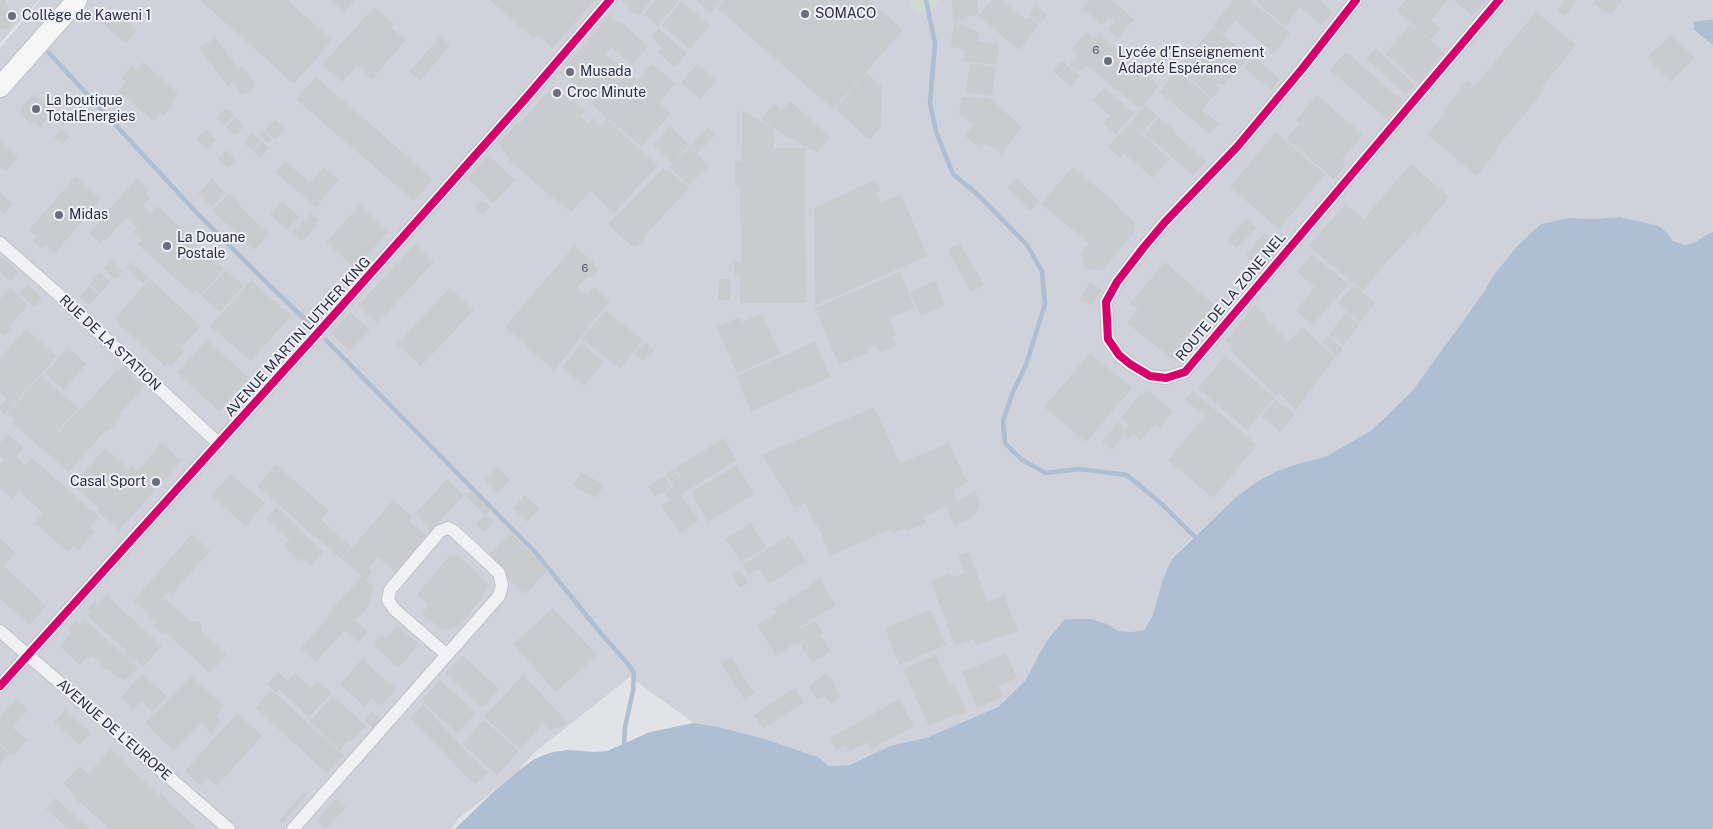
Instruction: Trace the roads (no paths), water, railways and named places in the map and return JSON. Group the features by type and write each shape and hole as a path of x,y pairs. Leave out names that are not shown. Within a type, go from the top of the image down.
{"main road":[{"path":"0,72 63,0"},
{"path":"0,87 77,0"}],"street":[{"name":"AVENUE MARTIN LUTHER KING","path":"0,686 324,326 610,0"},
{"name":"ROUTE DE LA ZONE NEL","path":"1356,0 1237,147 1165,222 1144,247 1117,282 1106,302 1108,339 1119,355 1150,376 1166,378 1185,372 1499,0"},
{"name":"RUE DE LA STATION","path":"0,243 58,294 219,444"},
{"path":"293,829 447,655 499,596 502,585 499,573 454,531 448,528 440,531 390,590 388,600 394,609 447,655"},
{"name":"AVENUE DE L’EUROPE","path":"0,631 229,829"}],"water":[{"path":"1713,19 1713,45 1694,30 1693,22"},
{"path":"1620,217 1659,226 1673,241 1685,245 1694,243 1713,232 1713,829 455,829 518,771 533,760 554,752 568,750 607,751 650,732 694,723 765,739 818,757 829,766 850,765 890,746 926,738 998,707 1025,681 1046,642 1065,619 1091,619 1107,624 1118,631 1144,630 1153,615 1162,582 1173,558 1235,498 1258,481 1277,471 1325,457 1372,430 1413,390 1484,292 1493,276 1518,245 1541,224 1569,218 1595,219"}],"waterway":[{"path":"926,0 935,43 930,103 936,132 953,174 977,194 1027,245 1042,271 1045,304 1026,365 1013,392 1003,421 1005,443 1022,460 1046,473 1079,469 1127,475 1163,505 1195,537 1196,541"},
{"path":"49,53 197,213 308,322"},
{"path":"326,340 535,552 628,664 634,673 633,691 625,727 624,749"}],"place":[{"name":"SOMACO","path":"805,14"},
{"name":"Collège de Kaweni 1","path":"12,16"},
{"name":"Lycée d'Enseignement Adapté Espérance","path":"1108,61"},
{"name":"Musada","path":"570,72"},
{"name":"Croc Minute","path":"557,93"},
{"name":"La boutique TotalEnergies","path":"36,109"},
{"name":"Midas","path":"59,215"},
{"name":"La Douane Postale","path":"167,246"},
{"name":"Casal Sport","path":"156,482"}]}
